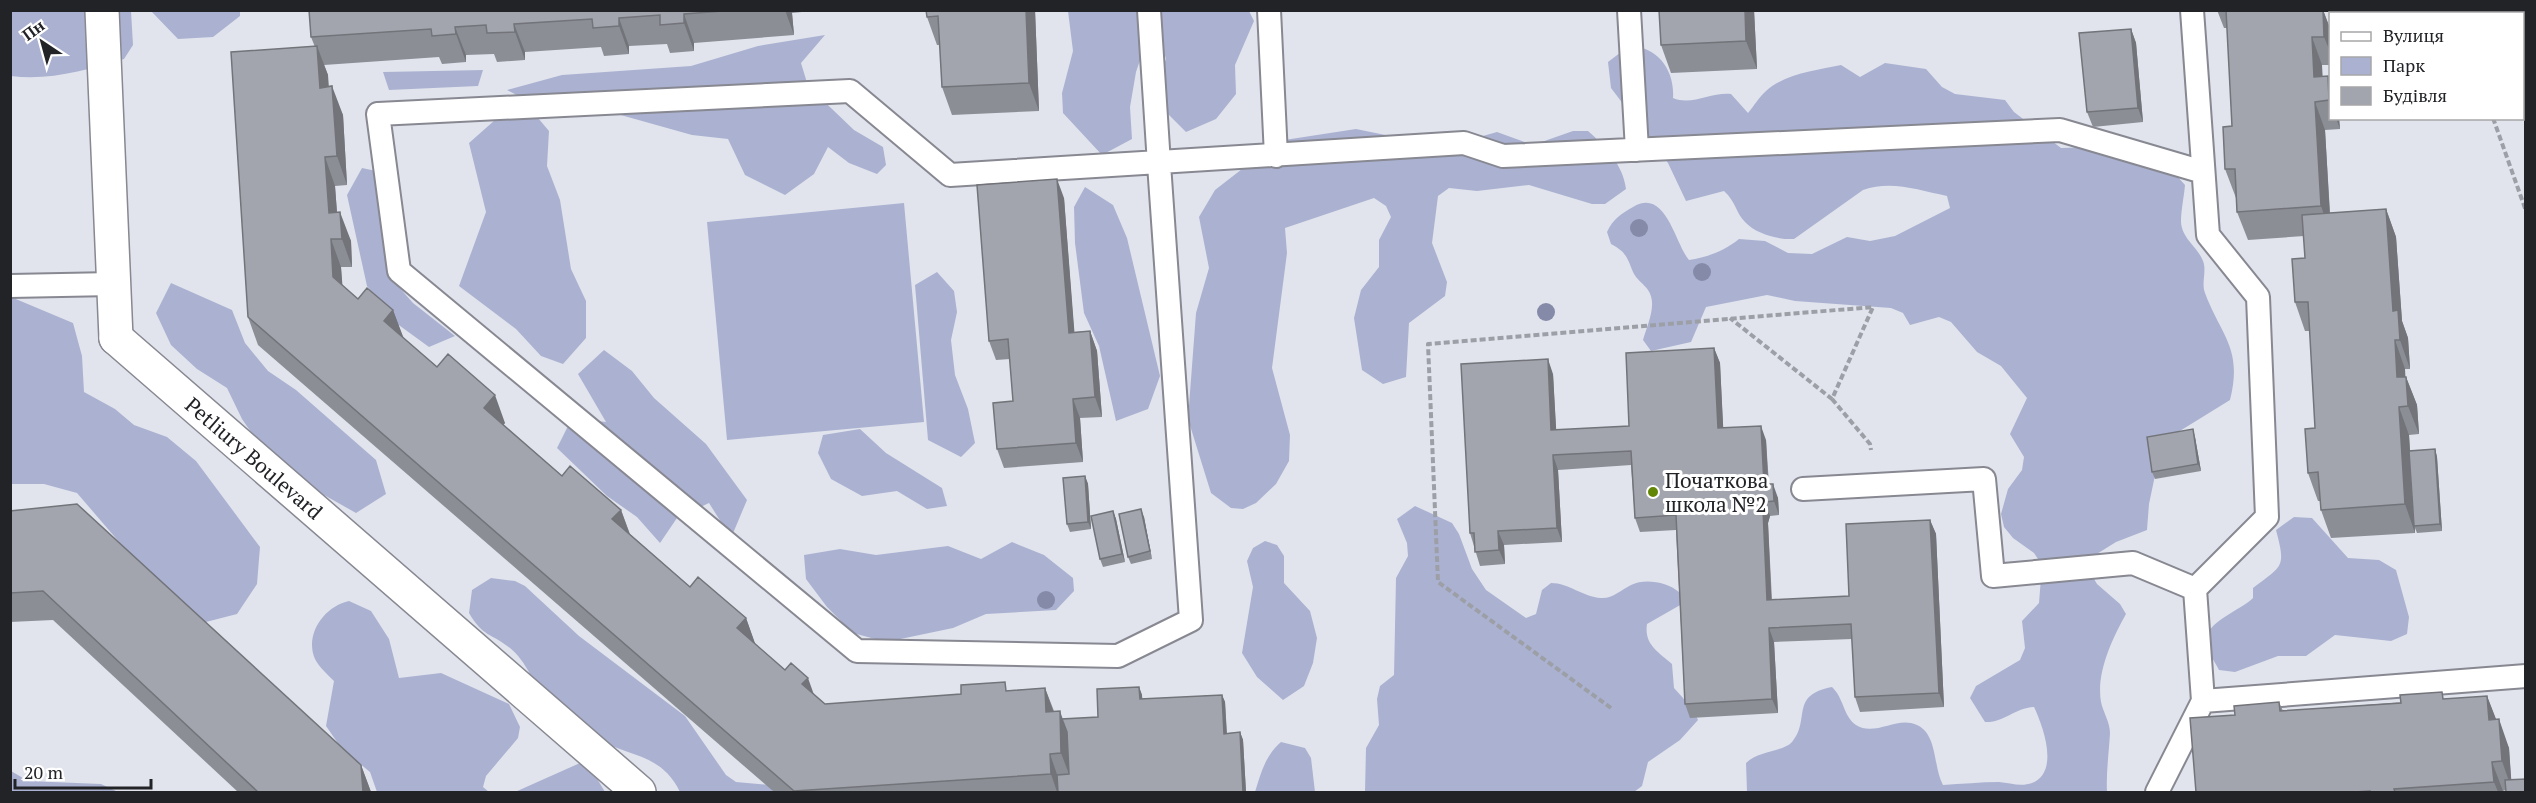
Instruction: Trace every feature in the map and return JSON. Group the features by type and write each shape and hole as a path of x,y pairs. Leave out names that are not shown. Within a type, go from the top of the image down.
{"street":[{"name":"Petliury Boulevard","path":"102,10 116,338 639,792"}],"lane":[{"path":"1149,10 1159,164 1191,620 1118,656 857,651 399,272 378,114 850,91 950,175 1159,164 1464,143 1503,156 2060,130 2204,172"},
{"path":"1269,10 1276,156"},
{"path":"1629,10 1637,150"},
{"path":"2157,792 2203,700 2195,590 2266,517 2258,297 2208,235 2192,10"},
{"path":"10,286 112,284"},
{"path":"1803,489 1984,479 1993,576 2133,563 2195,590"},
{"path":"2203,700 2526,676"}],"path":[{"path":"2494,120 2526,211"},
{"path":"1611,708 1438,582 1428,344 1873,307 1832,399"},
{"path":"1730,318 1832,399 1870,444 1873,486"}],"green space":[{"path":"10,11 131,11 133,45 124,59 96,67 54,76 11,76"},
{"path":"151,11 240,11 240,16 213,37 178,39"},
{"path":"1068,11 1142,11 1148,37 1136,72 1130,107 1132,139 1102,155 1063,113 1062,93 1073,51"},
{"path":"1152,11 1249,11 1254,21 1235,65 1236,94 1216,119 1186,132 1152,98 1166,59"},
{"path":"825,35 801,63 808,86 854,130 883,147 886,165 877,174 849,163 828,147 814,174 785,195 745,175 728,139 692,135 585,105 542,108 507,90 562,75 691,66 758,46"},
{"path":"1629,46 1648,50 1663,62 1671,78 1673,98 1694,100 1731,94 1748,113 1773,85 1811,71 1841,65 1860,77 1885,63 1926,69 1942,87 1955,94 2005,100 2014,112 2061,148 2126,146 2176,175 2185,185 2182,228 2203,261 2204,289 2232,355 2233,382 2230,400 2162,442 2149,504 2147,530 2116,542 2084,562 2097,584 2120,604 2126,614 2106,656 2101,680 2101,702 2110,733 2107,792 1747,792 1746,763 1792,742 1800,725 1805,702 1819,691 1832,687 1839,696 1848,717 1856,725 1869,729 1904,722 1920,727 1926,732 1931,740 1943,785 1999,782 2024,785 2040,777 2045,769 2047,748 2034,707 1992,722 1985,722 1970,698 1976,686 2020,660 2025,648 2022,621 2039,603 2042,565 2034,553 2013,538 2004,527 2001,514 2008,489 2022,470 2024,457 2010,434 2027,398 2001,366 1977,352 1951,322 1939,317 1910,325 1903,313 1891,308 1795,301 1767,295 1706,307 1691,342 1651,351 1643,340 1651,315 1651,296 1634,275 1625,255 1611,244 1607,232 1618,217 1633,207 1644,203 1654,205 1662,211 1689,260 1716,253 1739,239 1765,241 1788,253 1812,254 1847,237 1870,241 1895,236 1950,208 1947,196 1905,187 1873,187 1863,190 1794,239 1788,239 1755,230 1742,219 1724,191 1686,201 1668,163 1611,88 1608,62"},
{"path":"483,70 478,86 389,90 383,72"},
{"path":"527,105 549,131 547,166 560,200 571,269 586,301 586,338 563,364 541,356 516,329 459,286 486,212 469,143 495,120"},
{"path":"1356,129 1444,147 1497,132 1533,145 1573,131 1588,131 1613,157 1626,189 1605,204 1592,204 1529,185 1477,191 1449,188 1438,196 1432,243 1447,282 1445,296 1409,323 1406,377 1383,384 1362,370 1354,318 1361,290 1379,267 1379,240 1391,217 1386,206 1374,198 1285,228 1287,253 1272,368 1290,435 1289,461 1276,484 1256,503 1243,509 1231,508 1211,493 1188,419 1196,313 1209,268 1199,217 1215,190 1278,141"},
{"path":"362,168 376,171 390,277 413,303 455,336 429,347 396,323 367,286 347,195"},
{"path":"1085,187 1113,205 1127,238 1160,376 1148,409 1116,421 1099,346 1084,313 1075,243 1074,207"},
{"path":"904,203 924,422 727,440 707,222"},
{"path":"937,272 954,291 957,312 951,340 955,375 968,409 975,443 961,457 928,440 915,285"},
{"path":"171,283 232,310 245,343 268,371 296,390 376,460 386,494 356,513 317,491 262,448 242,419 227,388 197,369 171,345 156,313"},
{"path":"11,297 73,323 82,356 84,392 115,409 134,425 167,437 196,461 260,547 257,584 237,614 202,623 126,550 77,493 44,484 11,484"},
{"path":"604,350 632,371 654,398 706,444 747,500 731,538 709,503 677,518 660,543 637,517 607,496 557,448 572,418 606,422 578,374"},
{"path":"860,429 886,453 942,488 947,506 927,509 897,491 862,496 831,479 818,453 823,435"},
{"path":"1415,506 1452,523 1459,534 1472,569 1486,590 1526,618 1536,614 1542,590 1551,583 1564,585 1601,598 1613,596 1631,585 1643,582 1662,584 1679,592 1682,604 1647,624 1647,631 1653,647 1672,664 1674,688 1693,709 1698,720 1680,740 1648,762 1642,786 1634,792 1365,792 1366,748 1379,725 1377,699 1380,686 1394,675 1396,578 1408,556 1407,543 1397,519"},
{"path":"2294,517 2312,518 2348,558 2379,560 2396,570 2409,617 2407,634 2391,641 2335,635 2306,656 2278,656 2235,672 2219,670 2206,643 2210,629 2253,598 2253,588 2280,565 2281,552 2276,530"},
{"path":"1265,541 1277,545 1284,556 1284,583 1310,611 1317,638 1313,663 1304,686 1283,700 1257,677 1242,653 1253,587 1247,561 1253,548"},
{"path":"1012,542 1044,555 1073,578 1074,591 1056,610 986,614 953,628 886,642 853,633 827,607 806,579 804,555 840,549 876,555 948,546 981,559"},
{"path":"491,578 515,581 525,586 579,636 685,716 726,775 736,782 770,785 773,792 680,792 663,769 653,762 606,743 562,716 546,701 516,654 483,631 469,613 472,590"},
{"path":"349,601 371,611 389,639 399,678 441,673 509,704 520,727 518,738 486,776 483,787 489,792 377,792 370,772 342,749 326,726 334,681 315,659 312,640 319,622 325,615 340,604"},
{"path":"1281,742 1305,748 1311,758 1315,792 1255,792 1267,759"},
{"path":"580,763 590,767 605,792 515,792"},
{"path":"11,771 28,781 101,784 118,792 11,792"}],"building":[{"path":"309,10 736,10 684,14 684,23 660,25 660,15 619,18 619,26 593,28 592,19 514,24 515,32 487,33 486,25 455,27 456,34 432,36 431,29 311,37"},
{"path":"926,10 1026,10 1029,83 942,87 938,16 927,17"},
{"path":"1659,10 1745,10 1746,41 1661,45"},
{"path":"2226,10 2323,10 2324,37 2312,37 2314,77 2328,76 2329,100 2315,102 2321,206 2237,212 2235,169 2225,169 2223,127 2232,126"},
{"path":"2131,29 2138,108 2087,112 2079,33"},
{"path":"317,46 320,88 332,86 337,156 325,157 329,213 340,212 342,239 331,239 333,277 358,299 367,288 393,310 384,321 437,367 448,354 495,395 484,408 562,476 570,466 621,510 612,519 690,587 698,577 746,618 737,628 785,670 791,663 808,678 802,684 825,704 961,694 961,685 1005,682 1006,691 1045,688 1046,712 1060,711 1061,753 1050,754 1051,774 794,791 248,317 231,52"},
{"path":"1057,179 1069,333 1090,331 1095,397 1073,399 1076,443 997,449 993,403 1013,401 1008,339 989,341 977,185"},
{"path":"2386,209 2393,311 2398,310 2400,340 2395,340 2397,377 2406,377 2408,406 2399,407 2405,504 2321,510 2318,472 2308,473 2305,429 2315,428 2308,302 2295,302 2292,259 2305,258 2302,215"},
{"path":"1714,348 1718,428 1761,426 1764,484 1773,484 1774,501 1765,502 1763,509 1767,600 1849,596 1846,524 1930,520 1939,693 1855,697 1851,624 1769,628 1772,699 1685,704 1676,515 1635,518 1631,451 1553,455 1557,528 1498,531 1499,550 1475,552 1474,533 1470,533 1461,364 1548,359 1551,430 1629,426 1626,353"},
{"path":"2193,429 2198,464 2152,472 2147,437"},
{"path":"2435,449 2440,524 2414,526 2409,451"},
{"path":"1085,476 1088,522 1067,524 1063,478"},
{"path":"77,504 361,765 363,792 258,792 43,591 10,593 10,511"},
{"path":"1141,509 1150,551 1128,557 1119,514"},
{"path":"1113,511 1122,554 1100,559 1091,516"},
{"path":"1139,687 1140,699 1222,695 1224,734 1240,732 1243,792 1058,792 1057,775 1069,774 1067,732 1062,719 1098,717 1097,689"},
{"path":"2442,692 2443,699 2487,696 2489,720 2499,719 2502,761 2492,762 2494,782 2394,789 2395,792 2196,792 2190,718 2235,715 2234,706 2279,702 2280,711 2401,703 2400,695"},
{"path":"2526,779 2526,792 2506,792 2505,780"}],"place":[{"name":"Початкова школа №2","path":"1653,492"}]}
